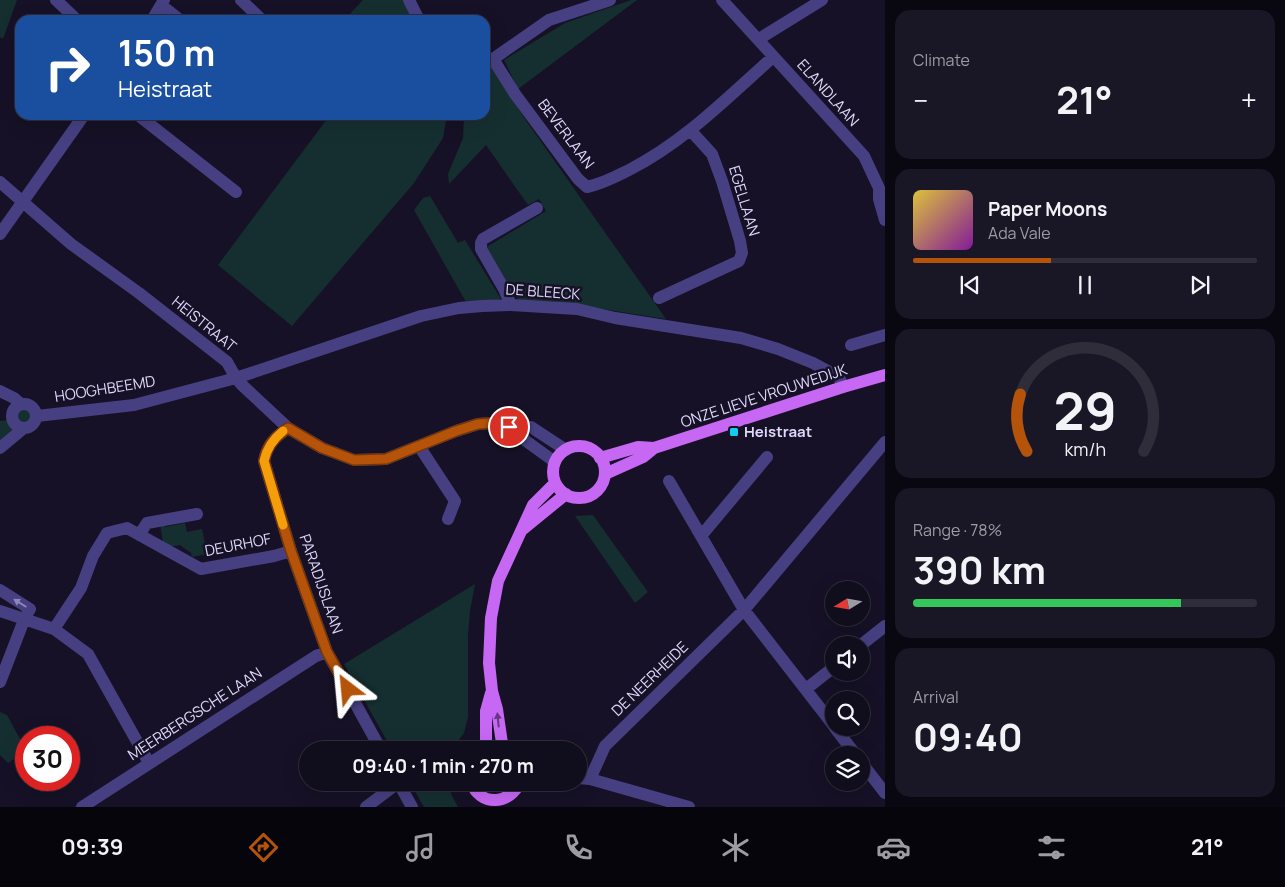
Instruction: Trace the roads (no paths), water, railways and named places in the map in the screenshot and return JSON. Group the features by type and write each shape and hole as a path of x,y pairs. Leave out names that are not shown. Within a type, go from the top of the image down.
{"main road":[{"name":"ONZE LIEVE VROUWEDIJK","path":"600,458 638,448 654,448 885,375"},
{"path":"581,446 595,452 600,458 604,465 603,482 598,490 591,495 583,498 574,498 566,494 555,483 553,469 555,462 566,450 581,446"},
{"name":"ONZE LIEVE VROUWEDIJK","path":"604,474 643,457 654,448"},
{"path":"502,741 492,691 489,663 491,618 498,581 533,505 555,483"},
{"path":"522,530 566,494"},
{"path":"487,741 486,711 492,691"},
{"path":"476,791 486,803 494,801 502,803 515,791"}],"street":[{"path":"56,0 72,15"},
{"path":"242,0 257,15"},
{"path":"409,0 416,15"},
{"path":"490,59 548,20 610,0"},
{"name":"ELANDLAAN","path":"722,0 864,156 882,186 879,199 885,220"},
{"path":"759,39 822,0"},
{"path":"155,15 163,3 175,15"},
{"name":"BEVERLAAN","path":"490,61 578,179 587,187 602,184 652,158 691,131 773,57"},
{"path":"0,234 80,120"},
{"path":"144,120 236,192"},
{"name":"EGELLAAN","path":"658,298 738,261 742,253 722,181 712,154 691,131"},
{"name":"HEISTRAAT","path":"0,182 71,244 139,293 227,362 236,378 288,428 322,448 354,460 386,459 478,424 492,423 509,427 531,427 566,450"},
{"path":"511,305 481,249 481,243 483,239 537,208"},
{"name":"DE BLEECK","path":"236,378 421,316 459,308 511,305 577,309 615,318 741,338 778,349 812,363 839,377 843,387"},
{"name":"ONZE LIEVE VROUWEDIJK","path":"851,346 885,335"},
{"name":"HOOGHBEEMD","path":"37,416 134,405 236,378"},
{"path":"0,391 21,404"},
{"path":"21,404 28,404 34,408 37,416 35,422 30,427 24,428 18,427 12,418 16,407 21,404"},
{"path":"509,427 555,462"},
{"path":"0,448 24,428"},
{"name":"PARADIJSLAAN","path":"288,428 273,439 265,454 264,461 291,551 327,652 375,741"},
{"name":"DE NEERHEIDE","path":"587,773 605,746 744,610 885,442"},
{"path":"418,446 455,501 448,519"},
{"path":"875,455 885,464"},
{"path":"701,536 767,458"},
{"path":"669,481 744,610 825,715"},
{"path":"139,534 147,523 197,514"},
{"name":"DEURHOF","path":"54,629 82,588 94,556 107,533 127,528 201,569 274,556 291,551"},
{"path":"0,590 30,609 0,682"},
{"path":"0,611 54,629 88,654 149,763"},
{"path":"870,638 885,626"},
{"name":"MEERBERGSCHE LAAN","path":"82,807 316,656 327,652"},
{"path":"806,689 825,674"},
{"path":"841,736 849,746"},
{"path":"870,774 885,793"},
{"path":"587,779 689,807"},
{"path":"366,807 387,791"},
{"path":"403,791 412,807"}],"place":[{"name":"Heistraat","path":"734,432"}]}
